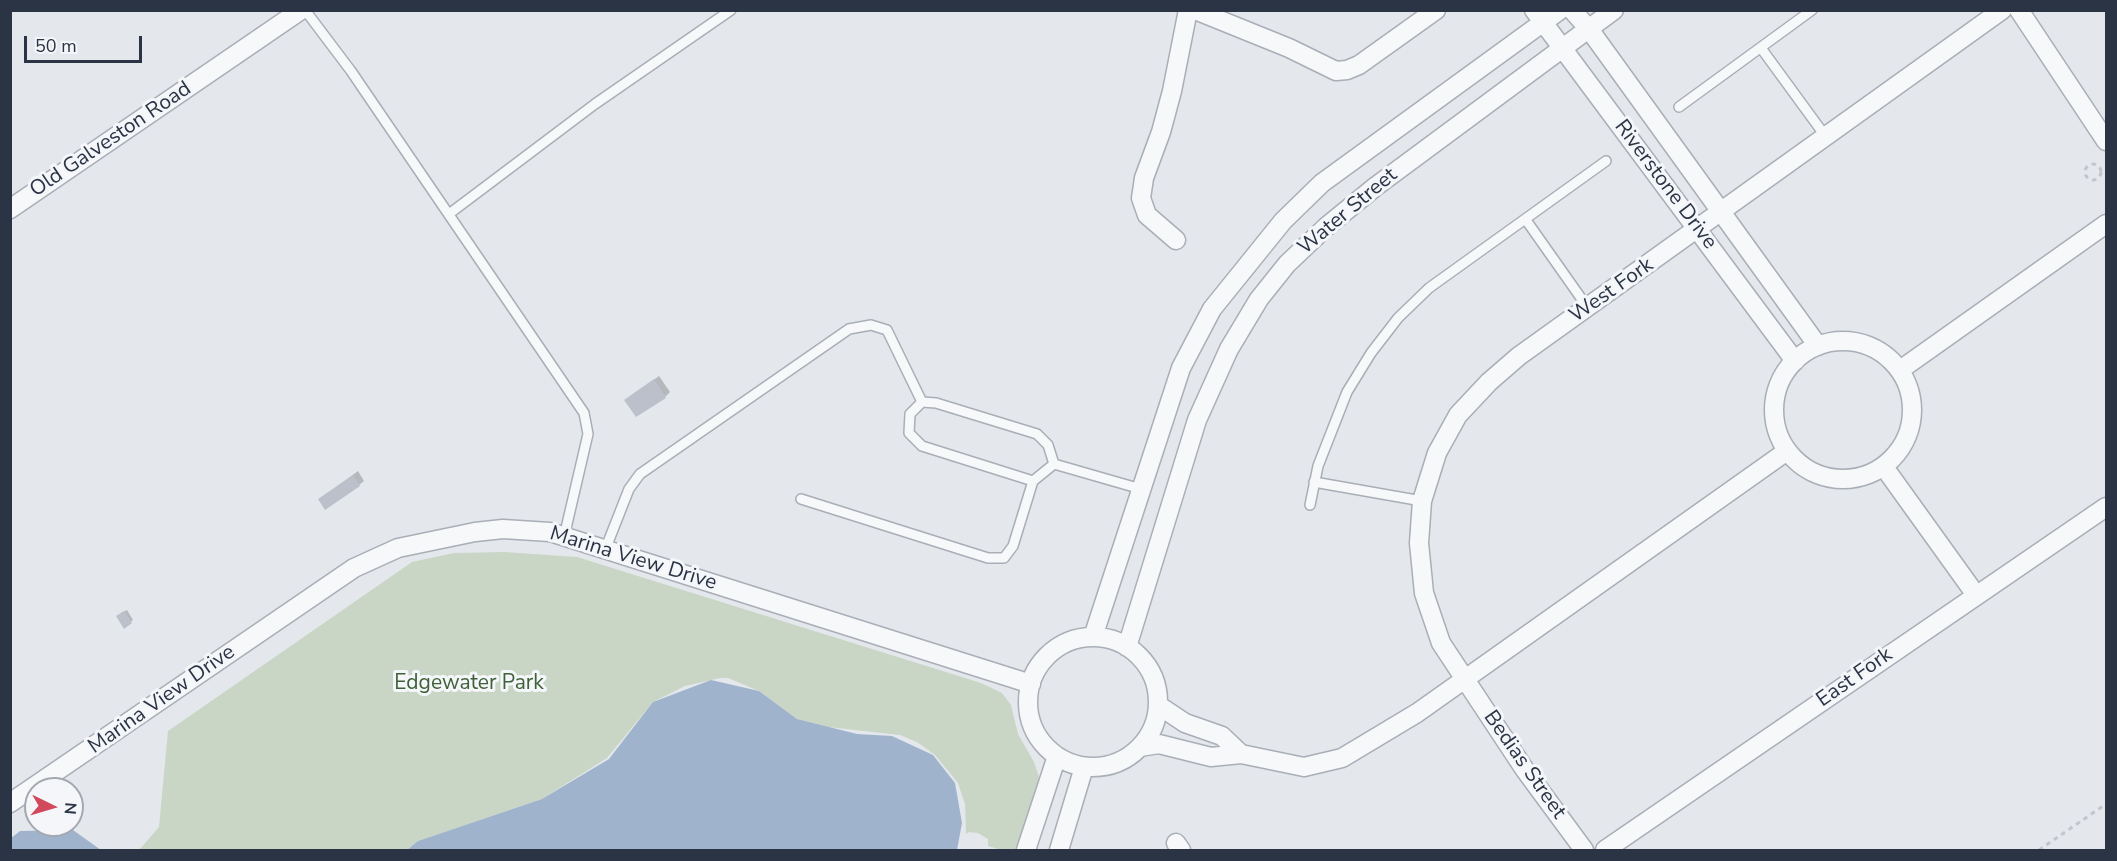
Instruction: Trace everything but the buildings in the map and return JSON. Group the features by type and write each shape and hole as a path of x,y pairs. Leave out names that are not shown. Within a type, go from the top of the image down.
{"street":[{"name":"Old Galveston Road","path":"10,209 303,10"},
{"path":"1176,240 1147,215 1141,198 1144,178 1161,132 1172,91 1188,10"},
{"path":"1196,10 1289,48 1336,71 1347,70 1359,65 1436,10"},
{"name":"Water Street","path":"1093,637 1181,368 1212,309 1283,220 1322,183 1539,16 1560,10"},
{"name":"Riverstone Drive","path":"1572,10 1589,29 1818,346"},
{"name":"Water Street","path":"1127,647 1197,420 1229,349 1259,299 1287,264 1326,227 1375,187 1614,10"},
{"name":"West Fork","path":"1465,679 1441,643 1425,593 1419,543 1422,501 1437,453 1458,416 1511,363 2002,10"},
{"path":"2019,10 2106,141"},
{"name":"Riverstone Drive","path":"1539,16 1795,361"},
{"path":"1899,369 2106,224"},
{"path":"1840,341 1863,344 1883,353 1899,369 1909,389 1912,411 1909,432 1899,451 1884,467 1864,477 1843,480 1822,477 1803,467 1787,451 1779,435 1774,417 1775,399 1780,381 1795,361 1818,346 1840,341"},
{"path":"1140,747 1158,744 1211,757 1241,754 1304,767 1342,758 1417,713 1787,451"},
{"path":"1884,467 1976,594"},
{"path":"1143,485 1175,489"},
{"name":"East Fork","path":"1605,850 2106,507"},
{"name":"Marina View Drive","path":"10,803 354,568 378,556 414,543 475,532 529,530 564,537 1031,684"},
{"path":"1093,637 1111,640 1127,647 1140,658 1150,672 1156,688 1158,705 1153,727 1140,747 1124,760 1105,766 1084,767 1057,756 1042,742 1032,724 1028,704 1031,684 1038,669 1055,651 1077,640 1093,637"},
{"name":"Bedias Street","path":"1465,679 1524,770 1584,850"},
{"path":"1158,705 1185,723 1222,736 1241,754"},
{"path":"1026,850 1057,756"},
{"path":"1059,850 1084,767"}],"lane":[{"path":"303,10 351,71 584,413 588,434 564,537"},
{"path":"449,214 595,104 732,10"},
{"path":"1679,107 1812,10"},
{"path":"1761,48 1826,137"},
{"path":"1310,505 1314,482 1330,429 1347,392 1371,353 1398,318 1429,288 1606,161"},
{"path":"1526,220 1588,308"},
{"path":"605,550 629,489 640,474 849,330 871,325 887,330 922,402"},
{"path":"1033,481 922,446 909,432 910,414 922,402 936,403 1038,434 1048,445 1054,464"},
{"path":"1054,464 1143,485"},
{"path":"801,499 988,558 1004,558 1013,546 1033,481 1054,464"},
{"path":"1314,482 1422,501"}],"path":[{"path":"2093,164 2099,168 2100,173 2096,179 2091,180 2087,177 2085,170 2093,164"},
{"path":"2039,850 2106,804"}],"green space":[{"name":"Edgewater Park","path":"504,552 577,557 981,683 1002,693 1011,705 1018,734 1034,762 1039,777 1018,850 1002,850 988,846 988,839 978,833 966,834 965,804 958,783 935,755 917,742 900,735 828,727 797,719 759,691 728,678 720,678 685,686 653,702 607,758 542,799 418,841 407,850 139,850 159,827 168,731 412,562 454,553"}],"water":[{"path":"711,680 759,691 797,719 857,734 892,736 933,755 955,783 962,823 957,850 407,850 418,841 542,799 609,759 653,702"},
{"path":"20,831 24,831 24,837 83,837 101,850 11,850 11,838"}]}
